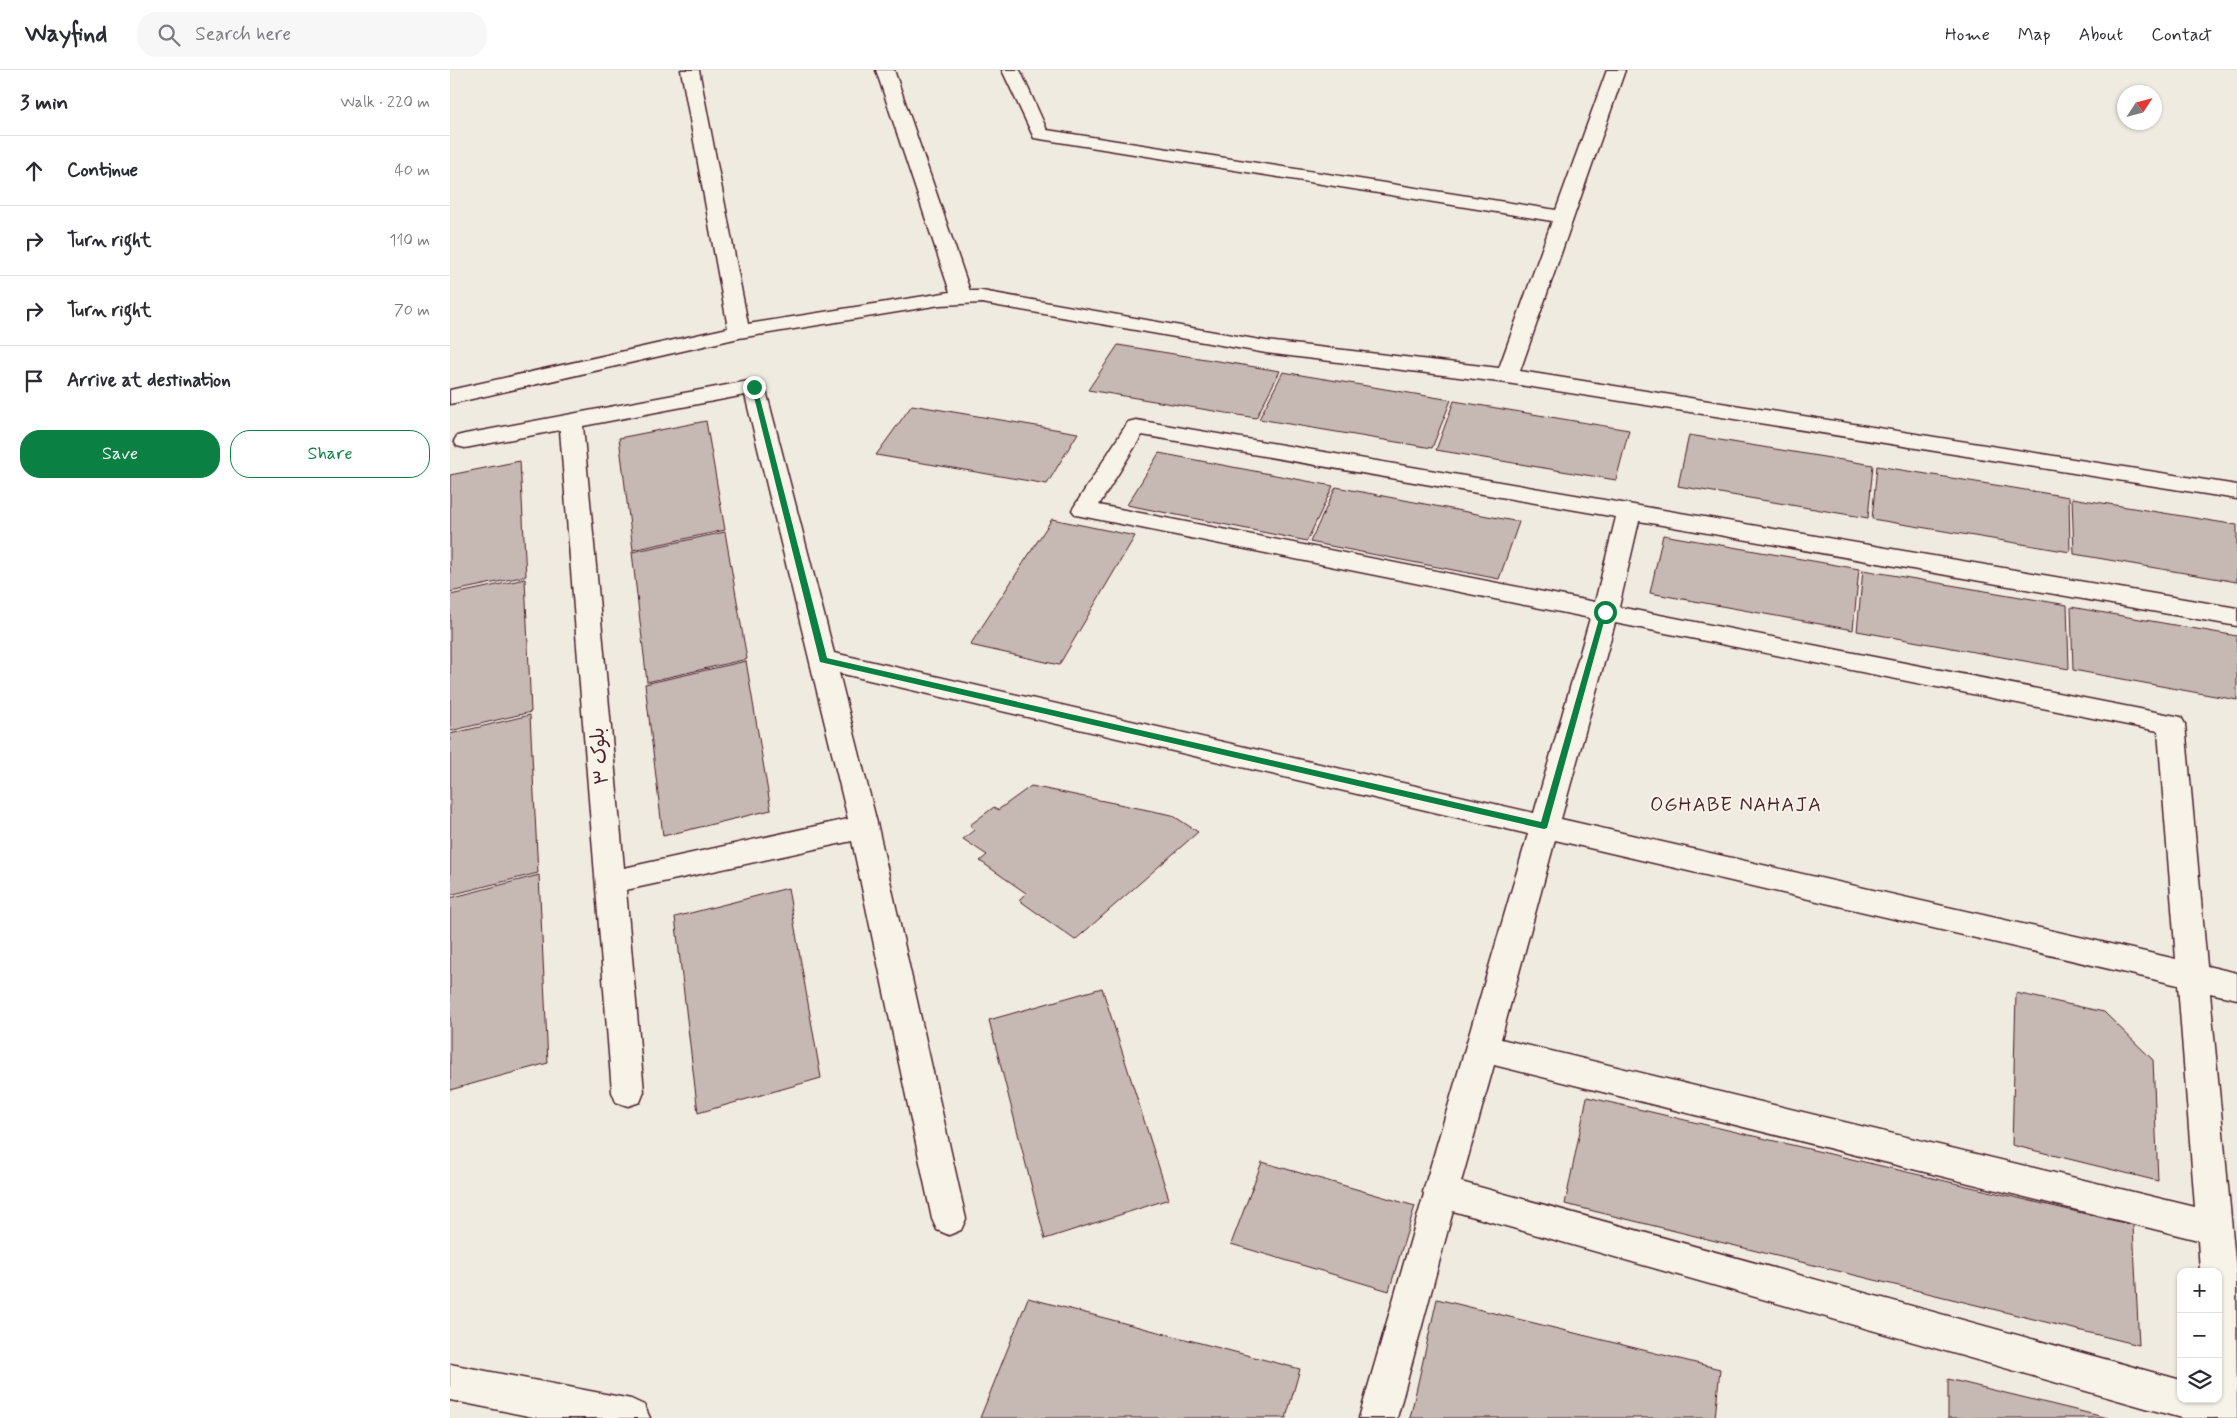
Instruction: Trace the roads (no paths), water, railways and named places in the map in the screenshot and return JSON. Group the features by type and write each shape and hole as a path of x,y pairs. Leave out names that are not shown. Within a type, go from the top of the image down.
{"street":[{"path":"690,70 739,332"},
{"path":"885,70 962,298"},
{"path":"1011,70 1040,134 1564,217"},
{"path":"1506,376 1616,70"},
{"path":"450,397 739,332 894,306 982,297 1266,348 1506,376 2237,492"},
{"path":"465,441 754,387 864,827 949,1219"},
{"name":"بلوک ۳","path":"571,421 628,1092"},
{"path":"2196,1403 2226,1412 2223,1280 2214,1228 2171,724 1084,510 1136,427 2237,616"},
{"path":"1378,1418 1440,1192 1605,612 1629,512"},
{"path":"823,660 2237,986"},
{"path":"611,882 864,827"},
{"path":"1481,1048 2214,1228"},
{"path":"1440,1192 2177,1398"},
{"path":"450,1382 631,1418"}],"district":[{"name":"OGHABE NAHAJA","path":"1736,805"}]}
